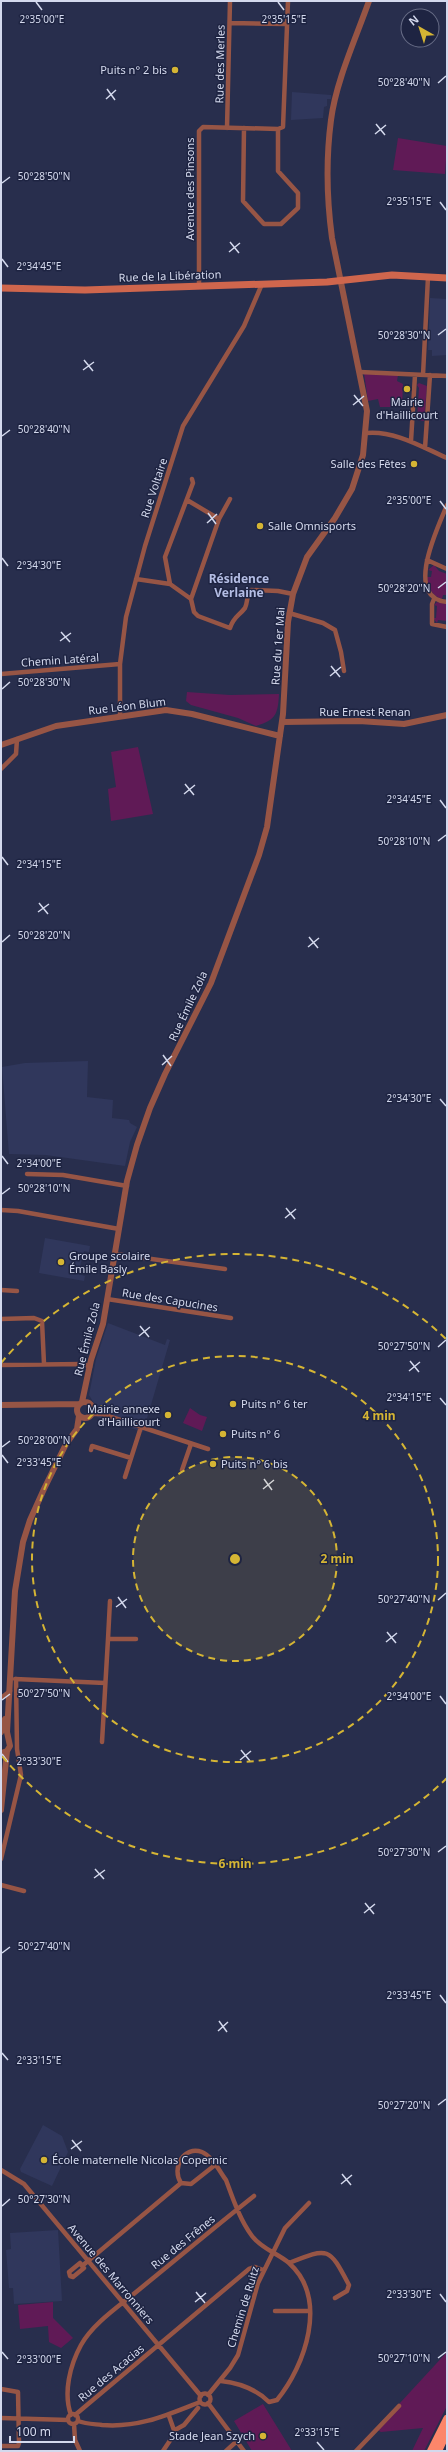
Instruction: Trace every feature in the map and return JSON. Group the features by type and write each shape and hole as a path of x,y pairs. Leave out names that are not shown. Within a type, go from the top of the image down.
{"highway":[{"path":"430,2451 447,2419"},
{"path":"438,2451 447,2432"}],"main road":[{"name":"Rue de la Libération","path":"1,288 85,290 339,281 392,275 447,278"}],"street":[{"name":"Rue des Merles","path":"227,128 230,1"},
{"path":"244,128 242,202 264,224 281,224 298,208 298,193 278,172 288,1"},
{"name":"Rue du 1er Mai","path":"282,722 289,613 293,594 307,557 342,507 356,479 366,433 367,411 360,372 339,281 329,214 331,120 337,96 369,1"},
{"path":"230,23 287,24"},
{"name":"Avenue des Pinsons","path":"199,285 200,131 203,127 280,128"},
{"path":"423,375 428,277"},
{"name":"Rue Voltaire","path":"120,716 120,664 126,617 136,579 183,426 244,326 262,284"},
{"path":"360,372 447,376"},
{"path":"411,441 415,375"},
{"path":"425,448 430,375"},
{"path":"366,433 411,441 447,458"},
{"path":"170,584 165,557 193,483 192,479"},
{"path":"230,499 219,519 191,599 194,612 198,616 230,628 233,618 245,607 247,594 251,590 278,591 293,594"},
{"path":"187,500 219,519"},
{"path":"447,505 428,551 426,582 428,590 434,599 447,602"},
{"path":"427,560 447,569"},
{"path":"136,579 170,584 191,599"},
{"path":"434,599 432,604 432,624 447,627"},
{"path":"289,613 323,622 335,630 340,645 344,671"},
{"name":"Chemin Latéral","path":"1,674 94,668 120,664"},
{"name":"Rue Léon Blum","path":"1,745 45,729 153,711 177,711 280,736"},
{"name":"Rue Ernest Renan","path":"282,722 359,721 404,724 447,715"},
{"name":"Rue Émile Zola","path":"79,1405 85,1390 90,1367 103,1324 127,1186 137,1146 150,1108 211,983 259,855 268,826 282,722"},
{"path":"1,769 16,754 17,739"},
{"path":"26,1174 63,1175 127,1186"},
{"path":"1,1210 18,1211 119,1229"},
{"path":"115,1254 225,1270"},
{"path":"1,1290 17,1291"},
{"name":"Rue des Capucines","path":"107,1299 231,1318"},
{"path":"1,1319 38,1319 42,1321 44,1364"},
{"path":"1,1365 83,1364 90,1367"},
{"name":"Rue Émile Zola","path":"85,1390 91,1405 89,1416"},
{"path":"1,1405 91,1405 102,1414 208,1449"},
{"path":"1,1859 21,1771 17,1742 14,1679 15,1591 23,1542 30,1520 44,1489 80,1423 79,1405"},
{"path":"79,1416 102,1414"},
{"path":"71,1438 81,1428 89,1416"},
{"path":"125,1477 141,1427"},
{"path":"182,1470 191,1444"},
{"path":"91,1450 92,1446 131,1458"},
{"path":"102,1742 110,1601"},
{"path":"108,1638 136,1639"},
{"path":"14,1679 105,1683"},
{"path":"1,1810 5,1777 4,1752 9,1740 10,1691 14,1679"},
{"path":"1,1698 10,1691"},
{"path":"9,1706 1,1734 9,1740 17,1742"},
{"path":"1,1763 5,1777"},
{"path":"1,1886 24,1891"},
{"path":"181,2183 177,2174 177,2166 180,2159 189,2151 203,2152 226,2180 252,2237 289,2263 303,2285 310,2311 306,2341 295,2374 277,2400 269,2402 255,2391 243,2385 221,2381"},
{"path":"82,2266 181,2183 191,2184 215,2165"},
{"name":"Avenue des Marronniers","path":"1,2170 24,2184 201,2396"},
{"name":"Rue des Frênes","path":"80,2451 75,2440 76,2423 68,2390 73,2362 87,2336 124,2303 254,2196"},
{"name":"Chemin de Ruitz","path":"208,2395 221,2381 238,2355 263,2270 272,2252 285,2228 309,2203"},
{"path":"289,2263 316,2252 326,2252 335,2258 349,2285 347,2291 335,2298"},
{"name":"Rue des Acacias","path":"68,2420 249,2268 255,2267 263,2270"},
{"path":"275,2311 310,2311"},
{"path":"1,2389 18,2392 19,2408 18,2446 1,2446"},
{"path":"200,2402 201,2396 208,2395 210,2400 208,2403 244,2451"},
{"path":"200,2402 204,2405 208,2403"},
{"path":"1,2418 68,2420 76,2423 134,2426 169,2416 200,2402"},
{"path":"357,2449 398,2406"},
{"path":"175,2430 184,2425 198,2408"},
{"path":"162,2451 173,2439 175,2430 169,2416"},
{"path":"226,2451 237,2441"}],"shaded area":[{"path":"292,92 331,95 331,99 327,99 327,106 324,107 323,118 291,120"},
{"path":"398,138 447,146 445,174 393,170"},
{"path":"430,298 447,299 447,355 432,356 432,350 428,350"},
{"path":"364,373 398,375 397,381 403,384 402,407 380,407 378,399 368,401"},
{"path":"419,383 427,386 424,421 417,420 419,388 417,385"},
{"path":"434,565 439,571 447,574 447,595 443,595 442,599 433,593 427,577 431,577 432,571 428,570"},
{"path":"437,602 447,604 447,621 438,620 437,623 433,618 436,618 437,606 434,605"},
{"path":"187,692 230,695 279,694 278,707 272,719 256,726 238,718 191,705 186,701"},
{"path":"138,747 153,814 111,821 108,789 116,787 111,752"},
{"path":"88,1061 87,1097 113,1100 112,1118 129,1120 130,1123 137,1127 130,1142 125,1166 46,1155 9,1154 2,1067 25,1063"},
{"name":"Groupe scolaire Émile Basly","path":"45,1238 90,1246 89,1252 84,1251 78,1274 85,1276 84,1281 39,1273"},
{"path":"108,1323 165,1345 167,1339 170,1340 143,1432 97,1417 97,1408 89,1395 96,1359"},
{"path":"190,1408 200,1415 207,1417 202,1431 183,1423"},
{"name":"École maternelle Nicolas Copernic","path":"43,2125 62,2136 68,2152 52,2186 21,2172 20,2169"},
{"path":"58,2230 62,2301 14,2304 13,2288 9,2288 6,2250 11,2249 10,2233"},
{"path":"53,2302 53,2318 73,2338 61,2348 49,2342 48,2326 20,2329 18,2305"},
{"path":"447,2352 447,2406 424,2451 412,2451 423,2428 381,2432 376,2429"},
{"name":"Stade Jean Szych","path":"263,2404 292,2451 252,2451 234,2421"}],"place":[{"name":"Puits n° 2 bis","path":"175,70"},
{"name":"Mairie d'Haillicourt","path":"407,389"},
{"name":"Salle des Fêtes","path":"414,464"},
{"name":"Salle Omnisports","path":"260,526"},
{"name":"Groupe scolaire Émile Basly","path":"61,1262"},
{"name":"Puits n° 6 ter","path":"233,1404"},
{"name":"Mairie annexe d'Haillicourt","path":"168,1415"},
{"name":"Puits n° 6","path":"223,1434"},
{"name":"Puits n° 6 bis","path":"213,1464"},
{"name":"École maternelle Nicolas Copernic","path":"44,2160"},
{"name":"Stade Jean Szych","path":"263,2436"}],"district":[{"name":"Résidence Verlaine","path":"239,586"}]}
